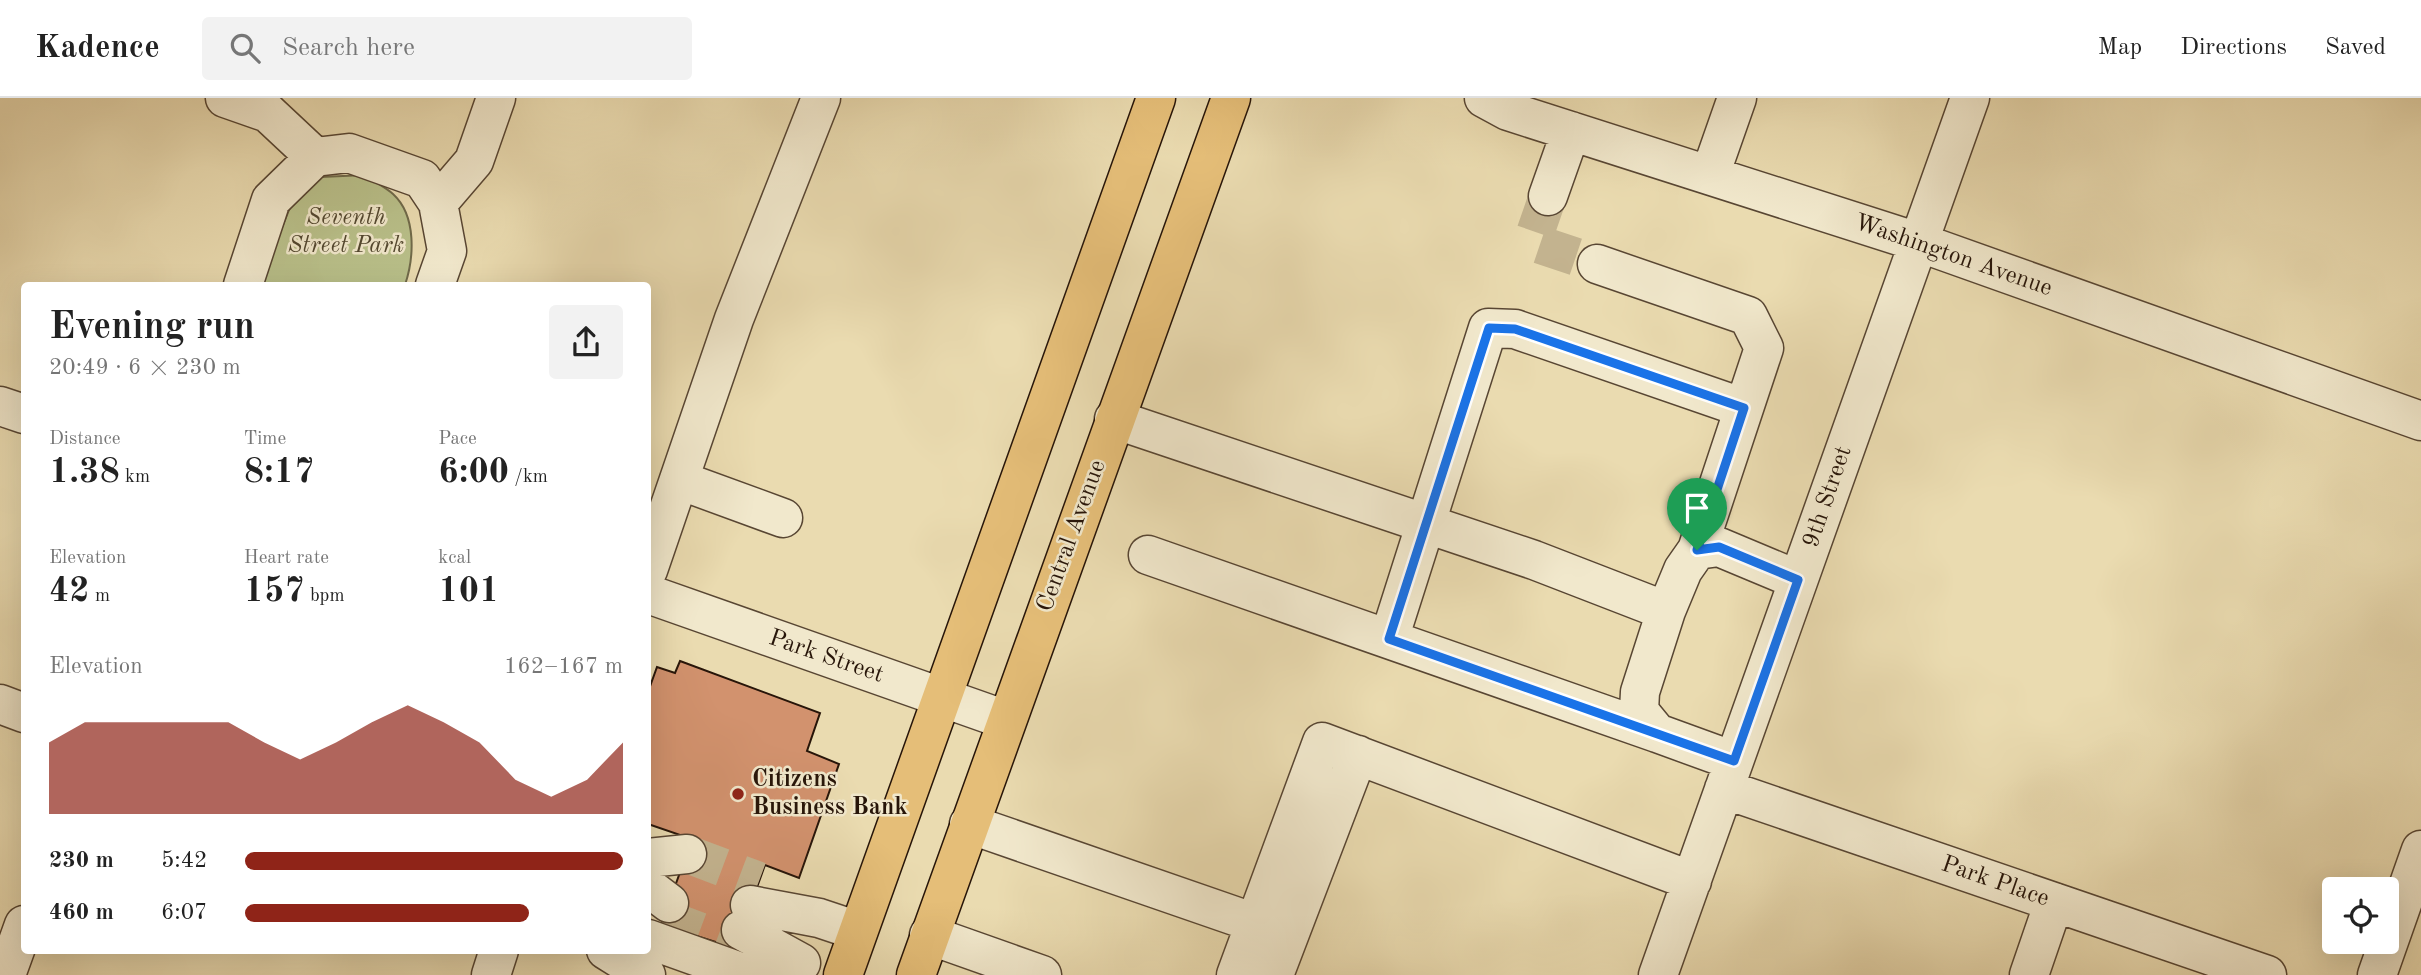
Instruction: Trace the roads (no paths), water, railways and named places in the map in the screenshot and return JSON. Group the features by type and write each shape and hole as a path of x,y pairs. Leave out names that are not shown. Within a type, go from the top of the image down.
{"main road":[{"path":"842,975 1156,98"},
{"name":"Central Avenue","path":"916,975 1231,98"}],"street":[{"path":"225,98 268,113 315,157"},
{"path":"438,203 474,160 496,98"},
{"path":"651,561 734,318 821,98"},
{"name":"Washington Avenue","path":"1484,98 1508,111 1918,242 2421,421"},
{"path":"1710,175 1737,98"},
{"name":"9th Street","path":"1658,975 1970,98"},
{"path":"1548,196 1571,131"},
{"path":"244,282 271,200 315,157 349,153 422,178 438,203 447,251 436,282"},
{"path":"1597,264 1748,316 1765,348 1697,550 1684,570 1666,611 1640,692 1639,710 1657,733"},
{"path":"1389,639 1489,328 1515,329 1744,408"},
{"path":"0,406 21,413"},
{"path":"1114,419 1534,561 1666,611"},
{"path":"679,480 783,518"},
{"path":"1697,550 1719,547 1798,580"},
{"name":"Park Place","path":"1148,555 1657,733 1729,775 2054,902 2267,975"},
{"name":"Park Street","path":"651,595 1006,720"},
{"path":"0,704 21,712"},
{"path":"1237,975 1322,742 1692,881"},
{"path":"1274,975 1358,755"},
{"path":"969,824 1255,923"},
{"path":"2377,975 2421,850"},
{"path":"659,890 743,973 801,963"},
{"path":"2029,975 2054,902"},
{"path":"842,975 801,963 747,915 819,918 858,932"},
{"path":"6,975 21,933"},
{"path":"929,935 1042,975"},
{"path":"491,975 498,954"},
{"path":"612,954 646,975"}],"tunnel":[{"path":"1548,196 1532,242 1597,264"},
{"path":"687,854 759,881"},
{"path":"664,918 736,945"}],"place":[{"name":"Citizens Business Bank","path":"738,794"}],"park label":[{"name":"Seventh Street Park","path":"346,232"}]}
